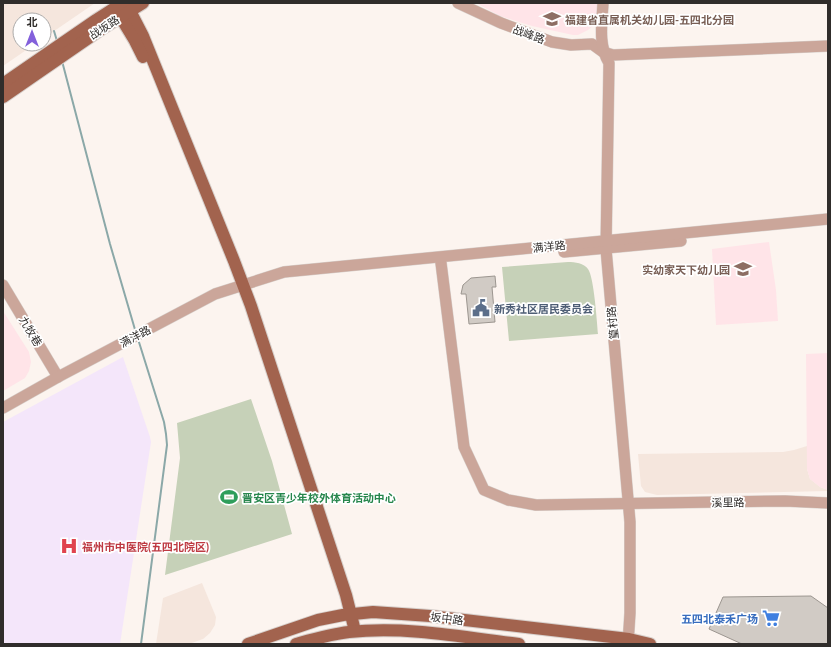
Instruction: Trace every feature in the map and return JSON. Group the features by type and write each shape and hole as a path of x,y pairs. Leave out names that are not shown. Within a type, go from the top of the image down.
{"main road":[{"name":"战坂路","path":"50,58 123,8 143,3"},
{"path":"123,8 239,286 344,587 351,632"},
{"path":"3,84 50,58"},
{"path":"3,97 50,58"},
{"name":"坂中路","path":"248,644 306,623 347,614 393,613 430,616 650,644"},
{"name":"坂中路","path":"296,644 351,632 380,630 412,632 519,644"}],"street":[{"name":"战峰路","path":"458,3 501,23 552,42 571,45 592,44 603,52 613,55 828,46"},
{"name":"篁村路","path":"603,3 603,52 609,63 606,245 630,522 629,642"},
{"name":"满洋路","path":"271,276 284,279 441,263 828,219"},
{"name":"满洋路","path":"3,408 58,377 215,294 284,272 828,225"},
{"name":"溪里路","path":"441,263 464,447 484,490 508,500 536,505 785,502 828,503"},
{"name":"九牧巷","path":"3,286 58,377"}],"shaded area":[{"path":"3,3 95,3 52,33 52,12 12,12 12,52 23,52 3,66"},
{"name":"福建省直属机关幼儿园-五四北分园","path":"476,3 598,3 597,17 594,25 578,35 573,35 532,26 500,16"},
{"name":"实幼家天下幼儿园","path":"769,242 776,290 778,321 716,325 712,249"},
{"path":"3,311 29,352 31,362 29,371 25,378 3,391"},
{"path":"828,353 828,490 820,487 810,479 807,469 806,354"},
{"name":"福州市中医院(五四北院区)","path":"123,357 151,442 120,644 3,644 3,422"},
{"path":"807,446 807,469 810,479 828,491 657,495 645,492 641,486 638,454 783,452"},
{"path":"202,583 216,617 215,625 210,633 203,639 189,644 156,644 163,598"}],"green space":[{"path":"568,262 582,264 588,269 592,281 595,300 598,334 509,341 502,267"},
{"name":"晋安区青少年校外体育活动中心","path":"251,399 272,461 292,534 165,575 180,458 177,423"}],"building":[{"name":"新秀社区居民委员会","path":"495,276 496,287 492,287 495,322 469,324 466,294 461,294 463,285 471,278"},
{"name":"五四北泰禾广场","path":"811,596 828,608 828,644 742,644 709,629 723,597"}],"waterway":[{"path":"54,31 57,41"},
{"path":"62,61 110,244 136,333"},
{"path":"138,339 164,422 167,445 141,644"}],"place":[{"name":"福建省直属机关幼儿园-五四北分园","path":"552,19"},
{"name":"实幼家天下幼儿园","path":"743,269"},
{"name":"新秀社区居民委员会","path":"481,308"},
{"name":"晋安区青少年校外体育活动中心","path":"229,497"},
{"name":"福州市中医院(五四北院区)","path":"69,546"},
{"name":"五四北泰禾广场","path":"771,618"}]}
